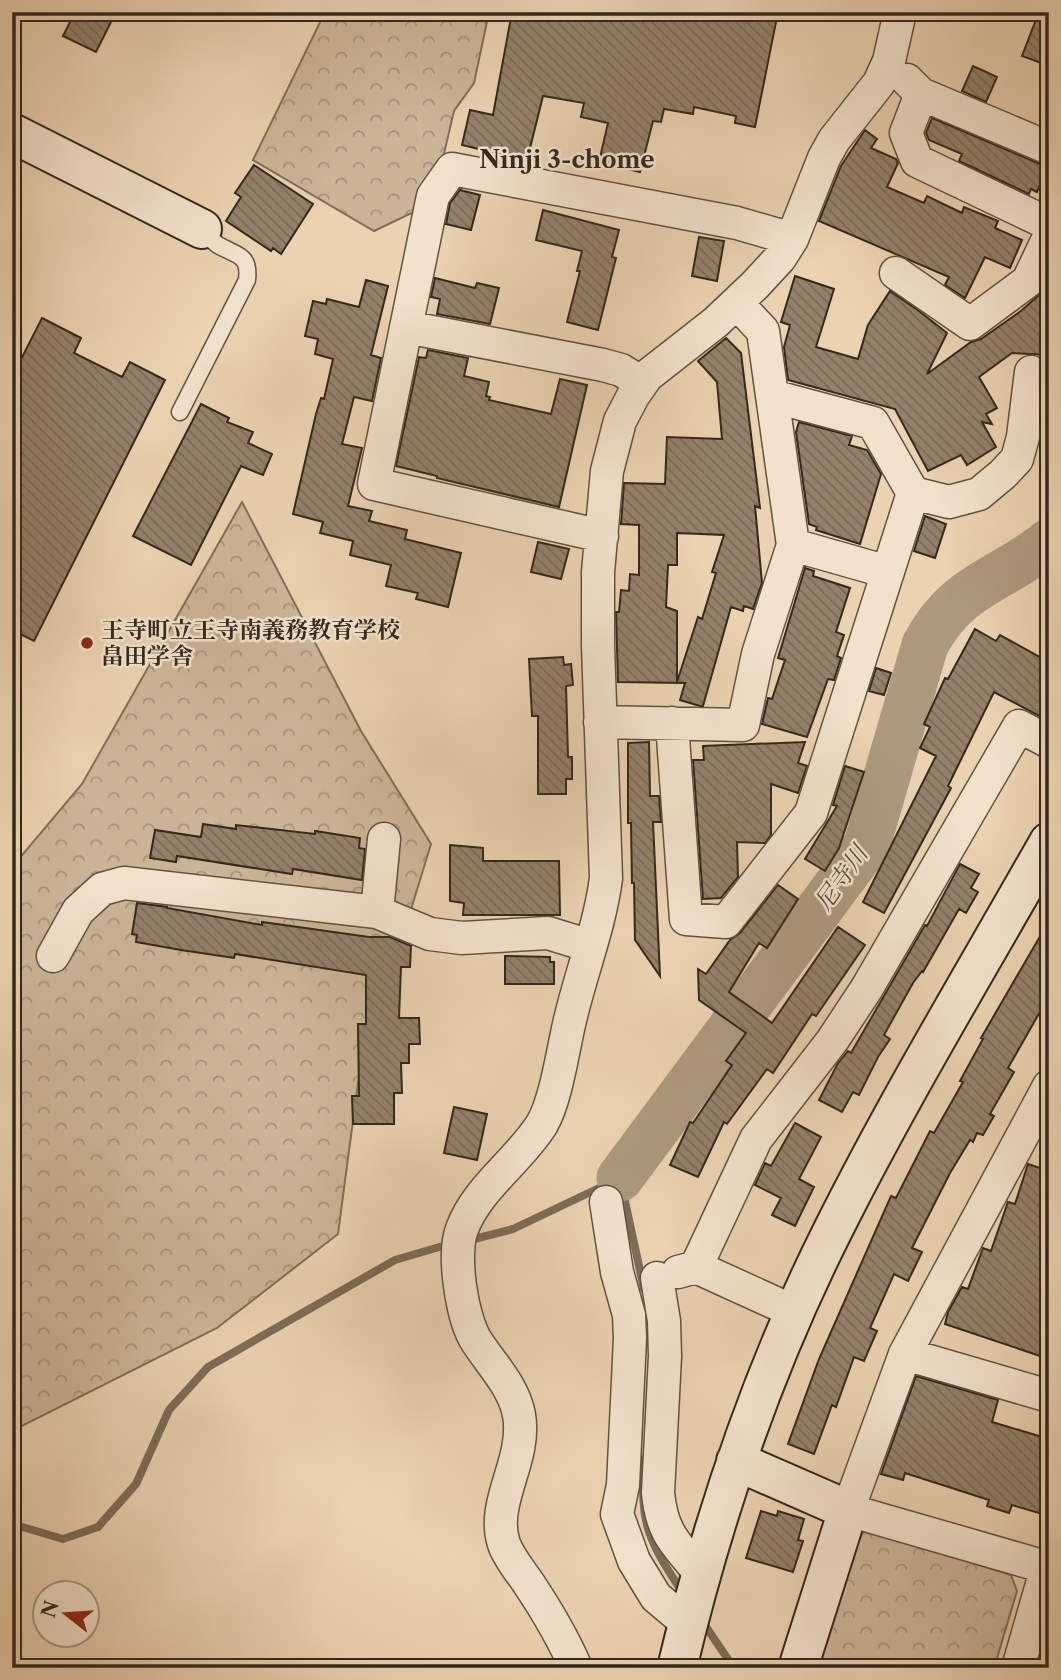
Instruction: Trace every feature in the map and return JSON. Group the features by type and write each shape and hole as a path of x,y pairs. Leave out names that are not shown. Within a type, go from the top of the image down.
{"street":[{"path":"576,1668 555,1624 506,1548 500,1529 503,1503 517,1461 521,1438 519,1414 514,1396 475,1339 466,1313 459,1240 471,1209 543,1121 551,1101 603,902 606,878 598,572 607,471 620,421 647,376 716,323 779,258 792,239 824,158 834,140 879,83 889,61 900,12"},
{"path":"889,61 921,94 1049,148"},
{"path":"921,94 906,133 916,162 1049,224"},
{"path":"12,133 202,229"},
{"path":"602,536 374,484 433,196 452,169 737,223 792,239"},
{"path":"896,273 970,324 1028,281 1049,237"},
{"path":"600,722 743,724 758,654 793,545 762,331 737,303"},
{"path":"406,327 603,365 621,370 642,383"},
{"path":"772,396 873,423 913,493 949,502 979,494 1017,458 1023,437 1031,372"},
{"path":"673,723 686,919 726,922 811,813 913,493"},
{"path":"793,545 888,572"},
{"path":"696,1267 757,1139 832,1041 867,988 1019,726 1049,742"},
{"path":"377,912 384,839"},
{"path":"677,1668 687,1623 736,1461 795,1312 833,1230 885,1133 1049,842"},
{"path":"53,956 78,911 102,889 124,883 377,912 430,934 462,938 548,933 590,946"},
{"path":"798,1668 848,1510 905,1354 1049,1086"},
{"path":"606,1202 620,1284 629,1315 630,1338 623,1485 617,1514 634,1561 656,1597 687,1623"},
{"path":"620,1284 657,1278 696,1267 795,1312"},
{"path":"657,1278 664,1321 665,1356 658,1493 660,1514 668,1535 701,1574"},
{"path":"905,1354 1049,1396"},
{"path":"736,1461 848,1510 1048,1568 1018,1668"}],"lane":[{"path":"180,412 247,280 249,268 243,257 216,243 202,229"}],"green space":[{"path":"325,12 489,12 474,83 454,111 443,158 418,210 374,231 253,160"},
{"path":"242,502 361,731 431,844 358,1083 338,1234 217,1328 12,1431 12,867 82,784"},
{"path":"861,1528 1011,1575 1017,1591 994,1668 818,1668 814,1657"}],"building":[{"path":"75,12 116,12 96,52 63,36"},
{"path":"512,12 778,12 755,127 735,123 736,116 694,107 693,114 664,109 661,122 653,121 640,172 599,162 608,123 581,117 584,103 543,96 528,156 517,154 516,158 462,145 470,110 493,115"},
{"path":"1039,12 1049,12 1049,66 1022,56"},
{"path":"973,66 997,77 986,102 962,91"},
{"path":"932,118 1047,167 1037,192 1031,189 1029,194 959,161 962,154 929,140 926,133"},
{"path":"865,130 877,139 871,148 896,159 898,163 887,187 924,203 927,196 962,213 964,207 998,221 995,228 1022,240 1010,268 985,257 965,298 945,285 949,277 819,221 841,166"},
{"path":"254,165 313,204 281,254 273,248 271,251 226,221 241,197 235,193"},
{"path":"460,190 480,195 471,230 446,224 450,203"},
{"path":"543,210 619,230 612,257 616,258 598,330 567,322 580,271 577,271 582,251 536,240"},
{"path":"699,237 724,241 717,281 692,276"},
{"path":"795,276 834,289 816,347 858,359 868,325 890,291 919,311 947,333 927,374 1021,311 1039,295 1049,280 1049,355 1012,353 979,377 997,408 986,414 992,424 982,422 996,447 967,465 961,455 928,471 895,409 788,380 784,347 790,325 781,322"},
{"path":"435,278 475,288 477,283 499,288 490,324 437,314 440,299 431,297"},
{"path":"366,280 388,286 371,355 381,358 372,401 354,397 342,444 362,448 348,506 372,511 369,521 407,530 405,539 461,553 448,607 416,599 418,593 386,586 391,565 350,555 353,541 320,533 323,522 293,514 316,414 321,398 324,399 333,359 315,354 318,339 305,336 313,301 326,304 327,299 359,307"},
{"path":"42,318 81,338 74,353 122,377 130,362 165,380 34,641 12,630 12,377"},
{"path":"726,338 741,353 760,508 755,506 762,583 753,609 744,606 743,611 731,607 703,706 680,700 685,683 618,682 616,612 619,612 621,590 629,591 630,574 639,575 639,525 621,524 624,483 665,484 667,437 722,439 717,382 698,361","holes":["677,533 724,535 712,572 716,573 702,619 698,617 677,682 677,611 666,607 668,565 677,565"]},
{"path":"428,350 468,358 464,376 489,382 486,396 490,397 489,400 551,414 560,379 587,385 559,507 396,466 419,357 426,358"},
{"path":"201,404 229,418 227,422 253,432 248,443 272,454 263,475 241,466 191,565 133,536"},
{"path":"799,422 852,436 849,445 867,450 881,474 860,544 816,530 817,527 809,524 796,432"},
{"path":"925,516 946,524 935,558 914,551"},
{"path":"538,542 569,549 561,579 531,572"},
{"path":"805,568 814,571 813,576 850,588 836,632 844,635 837,656 841,658 834,680 828,679 807,737 762,724 768,698 772,699 785,660 778,658"},
{"path":"975,629 996,641 1000,635 1049,662 1049,721 994,692 948,786 951,788 884,913 863,902 936,756 920,748 930,727 924,724 945,678 948,679"},
{"path":"563,657 564,665 571,664 573,685 566,686 568,757 572,757 572,779 566,779 566,794 538,794 538,716 532,716 529,659"},
{"path":"876,668 891,673 884,695 869,691"},
{"path":"649,742 650,796 659,796 661,822 653,822 660,976 635,940 631,823 628,823 628,743"},
{"path":"805,742 798,763 807,766 798,793 771,784 771,835 765,843 737,842 738,877 721,898 703,899 693,760 704,760 703,746"},
{"path":"845,766 864,772 839,848 825,871 805,859 837,806 833,805"},
{"path":"203,824 315,834 315,831 360,838 359,848 365,849 362,880 293,869 292,874 177,856 176,862 150,858 155,830 201,837"},
{"path":"450,845 483,848 483,861 559,861 560,915 463,915 464,903 450,901"},
{"path":"960,864 979,874 971,888 978,892 966,913 959,909 923,972 913,983 884,1035 890,1039 859,1095 853,1092 842,1112 819,1100 838,1063 848,1051 851,1053 925,925 927,926"},
{"path":"778,885 798,899 767,948 759,943 729,992 772,1023 838,927 865,945 816,1016 812,1014 773,1073 767,1069 727,1124 724,1122 698,1177 670,1165 690,1122 693,1123 732,1065 726,1061 746,1033 699,1000 698,969 706,974 730,940 740,933"},
{"path":"137,903 262,925 262,922 369,937 390,937 411,946 410,967 401,967 399,1018 419,1018 420,1044 409,1044 409,1063 401,1063 402,1093 394,1093 394,1124 353,1124 352,1096 359,1096 358,1024 366,1024 366,975 235,954 234,958 136,942 137,935 132,934"},
{"path":"1049,921 1049,996 1008,1068 1014,1072 990,1114 994,1116 983,1135 977,1133 973,1142 970,1140 950,1173 912,1248 922,1252 908,1281 894,1274 870,1328 877,1331 864,1361 854,1357 836,1407 832,1405 814,1454 788,1444 819,1359 891,1196 896,1198 930,1131 934,1133 963,1082 960,1081 983,1039 981,1038"},
{"path":"505,956 550,957 550,962 554,962 554,984 505,984"},
{"path":"454,1107 487,1114 477,1160 444,1153"},
{"path":"795,1123 821,1137 799,1179 814,1187 795,1226 772,1215 781,1198 755,1185 765,1163 771,1166"},
{"path":"1028,1164 1049,1171 1049,1359 945,1324 948,1312 962,1287 968,1289 983,1248 991,1251 1008,1202 1015,1204"},
{"path":"916,1376 998,1400 992,1422 1049,1439 1049,1516 1012,1505 1009,1513 987,1506 989,1500 905,1473 903,1480 881,1474"},
{"path":"761,1511 777,1516 778,1511 804,1519 798,1540 803,1541 793,1572 746,1558"}],"waterway":[{"name":"尼寺川","path":"620,1178 867,845 925,645 938,625 966,596 1049,542"},
{"path":"466,1241 513,1229 620,1178 644,1289"},
{"path":"12,1524 63,1539 98,1527 136,1484 169,1410 208,1367 395,1260 453,1243"},
{"path":"644,1459 643,1500 648,1530 661,1558 683,1593"},
{"path":"702,1621 734,1668"}],"place":[{"name":"王寺町立王寺南義務教育学校 畠田学舎","path":"87,643"}],"district":[{"name":"Ninji 3-chome","path":"567,159"}]}
